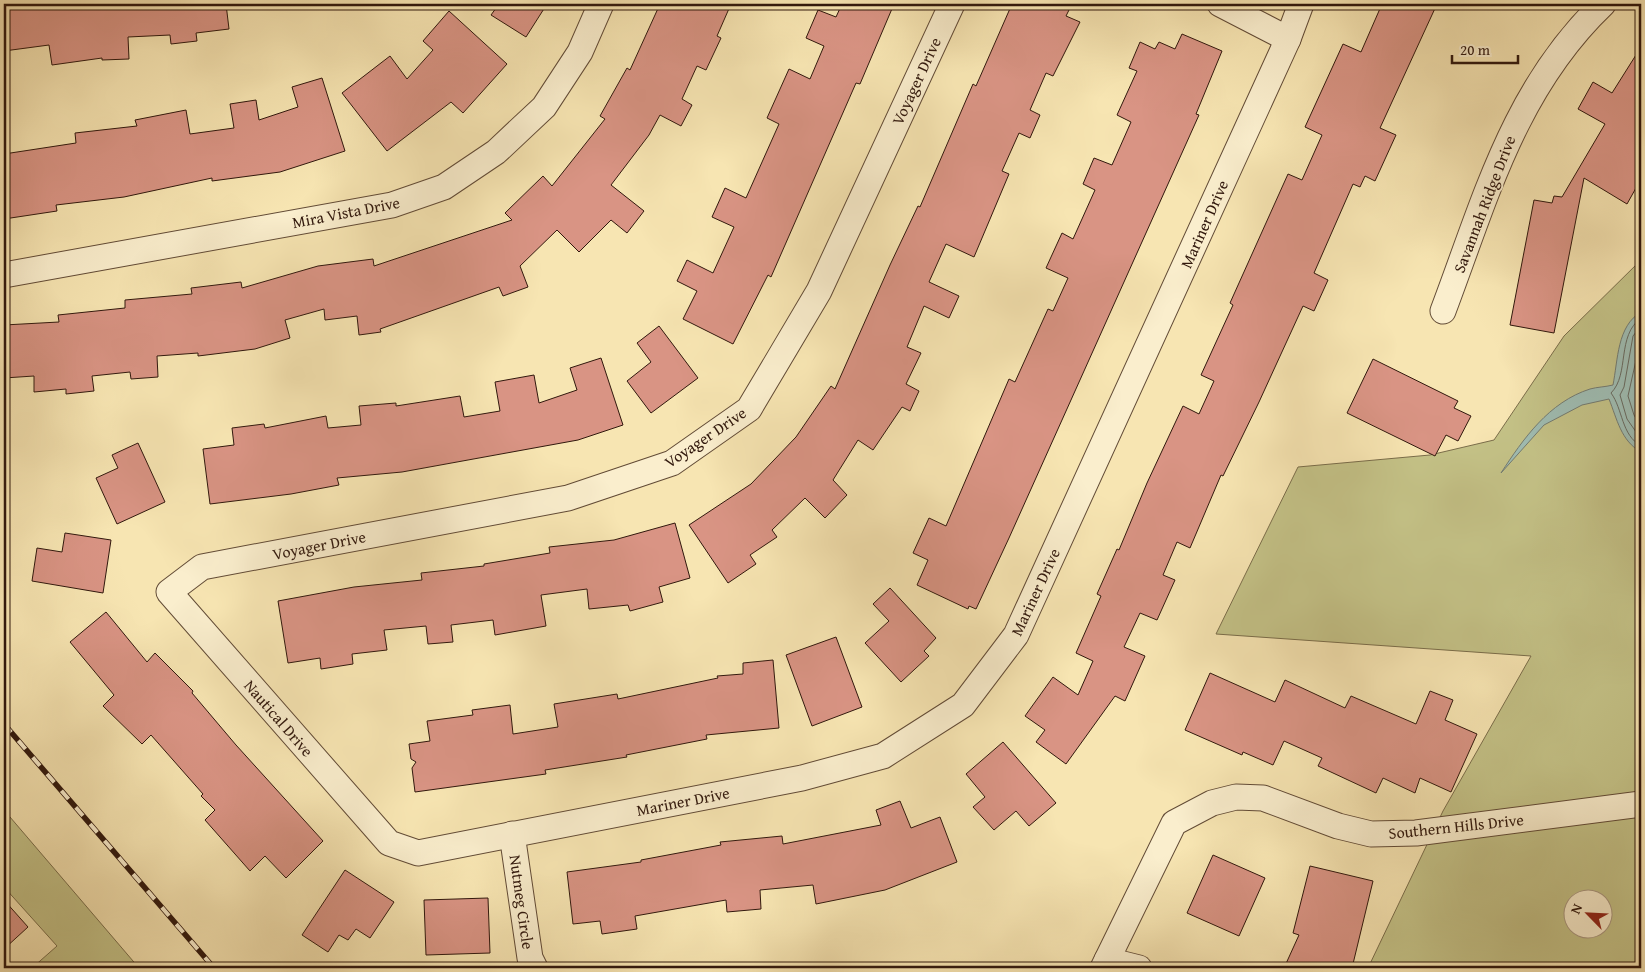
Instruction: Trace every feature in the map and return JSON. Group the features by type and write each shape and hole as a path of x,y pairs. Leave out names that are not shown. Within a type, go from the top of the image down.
{"street":[{"name":"Mira Vista Drive","path":"4,275 392,205 444,187 496,152 544,107 580,52 601,4"},
{"name":"Voyager Drive","path":"169,592 202,567 568,498 672,463 749,409 819,291 952,4"},
{"path":"1220,4 1288,39"},
{"name":"Mariner Drive","path":"389,843 418,853 802,778 883,756 963,705 1016,635 1288,39 1301,4"},
{"name":"Savannah Ridge Drive","path":"1443,311 1489,182 1514,126 1534,89 1560,53 1603,4"},
{"name":"Nautical Drive","path":"169,592 389,843"},
{"name":"Southern Hills Drive","path":"1105,964 1174,823 1212,803 1236,797 1263,798 1338,826 1371,834 1416,833 1641,804"},
{"name":"Nutmeg Circle","path":"512,834 530,958 534,968"},
{"path":"1105,964 1139,968"}],"shaded area":[{"path":"1641,260 1641,968 1368,968 1443,811 1531,656 1216,634 1298,467 1430,455 1494,440 1564,336"},
{"path":"4,810 139,968 32,968 57,946 4,887"}],"water":[{"path":"1641,312 1641,452 1624,436 1609,399 1582,405 1544,425 1501,473 1518,447 1550,412 1575,395 1590,389 1613,385 1623,335 1633,318"}],"building":[{"path":"4,4 226,4 229,29 196,33 197,41 171,44 170,35 128,37 129,59 102,60 102,58 52,65 49,45 4,51"},
{"path":"499,4 547,4 526,37 491,15"},
{"path":"660,4 731,4 717,36 721,38 706,70 697,66 682,99 692,105 681,126 660,115 649,135 611,185 644,211 627,233 611,220 579,252 557,230 520,266 528,287 503,296 499,287 380,329 381,332 359,335 357,316 325,320 324,309 285,320 290,338 255,349 198,356 198,353 157,356 158,377 131,379 130,372 92,376 94,391 66,394 66,389 34,392 34,376 4,378 4,325 59,322 58,315 125,308 125,300 192,294 191,288 241,282 242,288 318,266 373,259 374,266 512,220 505,213 543,176 552,186 605,119 600,116 627,68 630,70"},
{"path":"842,4 894,4 860,84 856,83 771,277 768,275 733,344 683,319 697,291 677,281 687,260 713,273 734,227 712,217 725,188 746,198 779,124 767,118 789,69 810,79 824,46 806,38 818,10 836,17"},
{"path":"1012,4 1072,4 1066,16 1080,22 1053,76 1046,73 1030,110 1040,115 1030,138 1019,133 1002,171 1009,174 974,257 946,244 929,282 959,296 949,318 924,306 907,347 921,353 906,384 919,391 910,411 902,407 873,450 858,440 833,480 847,495 825,518 805,498 772,530 777,537 750,555 756,564 728,583 689,525 751,484 796,437 831,386 835,389 890,265 918,206 920,207 973,84 976,86"},
{"path":"1382,4 1437,4 1380,128 1396,135 1375,181 1365,176 1360,187 1353,184 1314,273 1328,280 1314,311 1303,306 1259,402 1223,476 1221,475 1190,548 1177,542 1163,575 1175,580 1157,620 1140,613 1124,647 1145,656 1125,701 1115,696 1066,764 1036,742 1045,730 1025,716 1053,677 1078,695 1093,661 1076,653 1101,596 1097,594 1117,549 1119,550 1147,483 1183,406 1199,414 1214,381 1201,375 1233,305 1230,303 1288,174 1302,180 1322,135 1305,127 1343,44 1361,52"},
{"path":"449,11 507,64 463,113 451,102 387,151 342,93 390,56 407,79 433,50 423,41"},
{"path":"1182,34 1222,51 1196,114 1199,115 976,609 969,606 968,609 917,585 928,560 913,553 929,518 946,526 1009,379 1015,382 1048,309 1053,311 1068,278 1046,268 1062,233 1073,239 1095,190 1083,184 1094,158 1112,165 1131,122 1117,115 1137,71 1129,68 1140,42 1155,49 1159,42 1175,49"},
{"path":"1641,47 1641,179 1627,204 1584,178 1554,333 1510,325 1534,200 1552,203 1554,196 1562,197 1605,124 1578,109 1593,82 1612,93"},
{"path":"322,78 345,151 280,172 212,181 212,178 124,197 56,205 57,211 4,219 4,154 76,143 75,133 137,126 135,120 186,110 190,134 234,128 230,104 256,100 259,120 298,107 292,87"},
{"path":"659,326 698,378 651,413 627,381 651,362 637,343"},
{"path":"601,358 623,425 578,440 402,472 337,478 339,485 291,494 210,504 203,449 234,445 232,428 264,424 265,428 326,416 328,428 361,425 359,406 396,403 396,406 460,396 464,417 500,411 495,382 534,375 539,403 577,390 570,368"},
{"path":"1373,359 1458,401 1454,408 1471,416 1458,441 1446,435 1435,456 1347,413"},
{"path":"138,443 165,502 117,524 96,478 118,468 112,455"},
{"path":"675,523 690,578 659,587 663,602 630,611 628,605 589,609 587,589 541,595 546,626 495,635 493,620 451,625 453,642 428,644 426,626 384,630 387,650 352,654 353,664 321,669 320,658 288,663 278,601 354,587 422,580 421,573 484,566 484,564 550,553 549,547 614,540"},
{"path":"65,533 111,540 103,593 32,581 37,548 62,552"},
{"path":"890,588 936,638 924,651 929,656 901,682 865,643 889,621 873,604"},
{"path":"106,612 147,662 155,653 193,691 192,693 236,745 323,841 286,878 265,856 250,871 205,820 215,810 201,796 203,794 151,735 142,744 103,706 114,695 70,642"},
{"path":"836,637 862,707 812,726 786,655"},
{"path":"773,660 779,728 706,735 707,739 626,755 627,757 545,770 546,774 415,792 412,768 416,762 411,759 409,744 430,741 427,721 473,715 472,710 510,705 513,734 558,727 554,704 617,694 618,699 718,678 717,676 743,674 743,663"},
{"path":"1210,673 1275,702 1285,680 1345,708 1351,696 1416,724 1430,691 1453,700 1445,720 1477,734 1451,792 1420,778 1415,793 1383,778 1376,793 1318,766 1322,758 1284,741 1273,765 1243,752 1242,755 1185,730"},
{"path":"1003,742 1056,803 1029,826 1016,811 994,830 973,807 985,797 966,774"},
{"path":"900,801 911,828 940,817 957,862 885,890 816,904 813,885 760,890 761,909 727,912 726,900 635,916 637,929 602,934 600,921 573,924 567,872 641,862 641,860 721,845 720,842 782,836 783,844 881,825 876,810"},
{"path":"1213,855 1265,878 1239,936 1187,913"},
{"path":"1310,866 1373,881 1352,968 1284,968 1299,935 1293,933"},
{"path":"345,870 394,902 370,938 356,929 348,940 339,935 328,952 302,935"},
{"path":"488,898 490,953 426,955 424,900"},
{"path":"4,900 28,927 4,949"}],"railway":[{"path":"4,724 214,968"}]}
